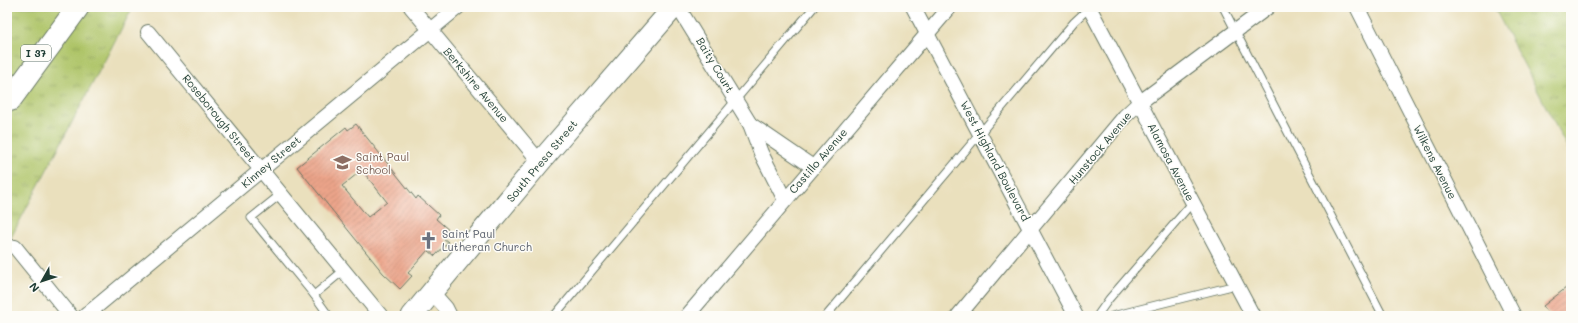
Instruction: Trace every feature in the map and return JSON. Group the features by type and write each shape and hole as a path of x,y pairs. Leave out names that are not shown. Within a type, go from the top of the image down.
{"highway":[{"name":"I 37","path":"9,102 61,7"},
{"path":"9,102 78,7"}],"main road":[{"name":"South Presa Street","path":"412,316 431,291 540,162 674,7"}],"street":[{"name":"Berkshire Avenue","path":"412,7 540,162"},
{"name":"Kinney Street","path":"85,316 458,7"},
{"name":"Baity Court","path":"678,7 750,124 761,152 785,200"},
{"name":"West Highland Boulevard","path":"913,7 1076,316"},
{"name":"Castillo Avenue","path":"687,316 950,7"},
{"name":"Alamosa Avenue","path":"1089,7 1253,316"},
{"name":"Hunstock Avenue","path":"958,316 1125,116 1139,103 1235,30 1268,7"},
{"name":"Wilkens Avenue","path":"1357,7 1514,316"},
{"name":"Roseborough Street","path":"148,32 381,316"},
{"name":"Baity Court","path":"750,124 813,167"},
{"path":"15,247 72,316"},
{"path":"431,291 446,308 450,316"}],"lane":[{"path":"554,316 814,7"},
{"path":"826,316 1074,22 1089,7"},
{"path":"1222,7 1383,316"},
{"path":"281,194 251,218 314,295 329,316"},
{"path":"1097,316 1109,299 1193,202"},
{"path":"314,295 344,270"},
{"path":"1112,316 1236,285"}],"green space":[{"path":"7,7 133,7 7,245"},
{"path":"1494,7 1571,7 1571,155"}],"building":[{"path":"356,124 416,199 418,196 439,215 436,219 450,231 443,238 448,242 435,256 428,250 408,273 412,276 400,289 383,273 297,167 346,127 348,130","holes":["362,170 387,202 368,217 342,186"]},
{"path":"1571,284 1571,316 1551,316 1543,306"}],"place":[{"name":"Saint Paul School","path":"343,163"},
{"name":"Saint Paul Lutheran Church","path":"429,240"}]}
